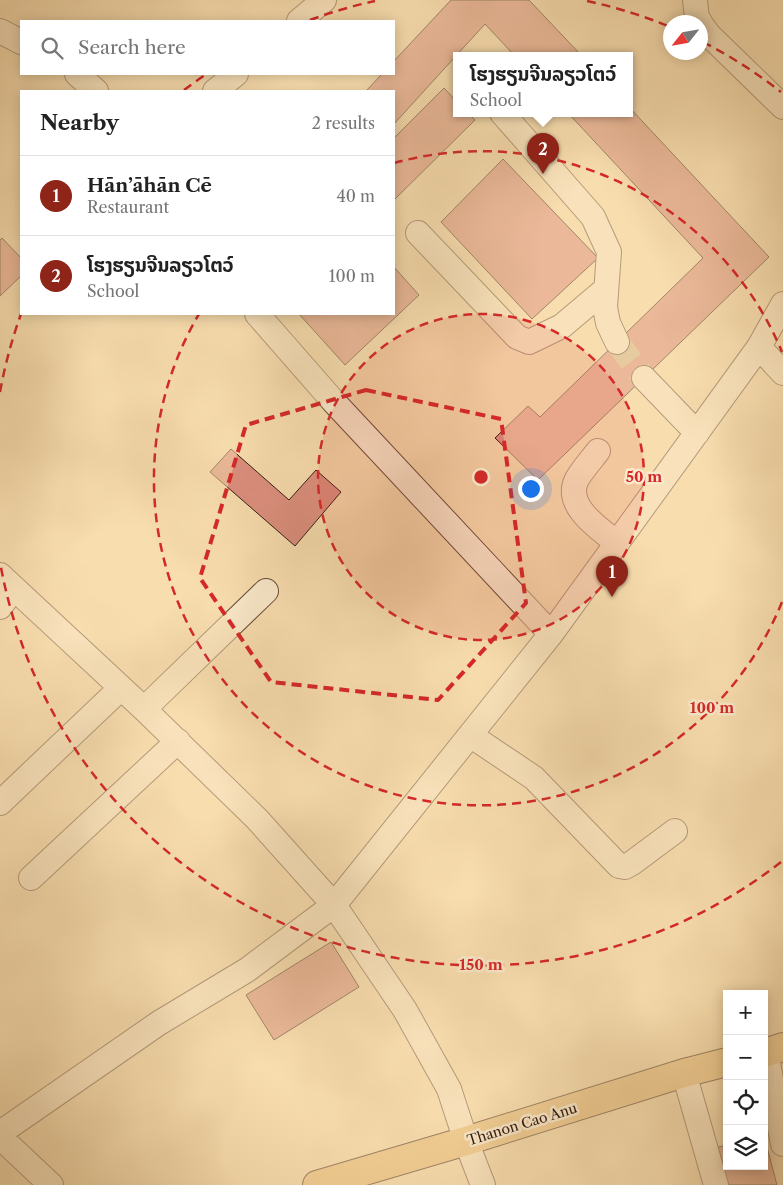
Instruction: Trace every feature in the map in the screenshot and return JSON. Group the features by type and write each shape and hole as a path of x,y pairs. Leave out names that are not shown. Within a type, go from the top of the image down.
{"main road":[{"name":"Thanon Cao Anu","path":"317,1185 684,1073 723,1063"}],"street":[{"path":"300,20 324,0"},
{"path":"695,0 697,15"},
{"path":"0,31 20,41"},
{"path":"708,34 783,107"},
{"path":"78,75 95,90"},
{"path":"215,90 235,75"},
{"path":"506,117 594,217 609,252 605,307 608,323 617,342"},
{"path":"418,233 517,338 529,342 562,326 606,289"},
{"path":"0,1133 158,1023 247,970 334,906 551,634 759,346 783,304"},
{"path":"258,315 334,402 551,634"},
{"path":"759,346 783,373"},
{"path":"644,378 696,433"},
{"path":"598,451 576,480 574,494 577,504 584,515 617,543"},
{"path":"0,608 7,582 178,741 257,819 334,906 410,1019 449,1089 483,1185"},
{"path":"144,709 266,591"},
{"path":"0,803 121,688"},
{"path":"470,735 534,778 619,866 625,867 632,863 675,831"},
{"path":"31,878 178,741"},
{"path":"771,1051 783,1144"},
{"path":"684,1073 716,1185"},
{"path":"0,1137 50,1185"}],"highlighted area":[{"path":"366,390 501,419 526,603 438,700 271,682 200,578 246,425"}],"building":[{"path":"451,0 529,0 578,52 511,52 485,24 460,52 453,52 453,59 395,123 395,90 367,90 381,75 395,75 395,60"},
{"path":"444,88 453,98 453,117 472,117 475,120 395,199 395,137"},
{"path":"633,111 769,257 538,480 495,438 528,406 540,417 703,258 572,117 633,117"},
{"path":"503,159 598,258 532,319 441,222"},
{"path":"2,238 20,257 20,277 0,296 0,240"},
{"path":"395,268 419,295 345,365 300,315 395,315"},
{"path":"231,449 289,500 316,470 341,492 295,546 210,472"},
{"path":"331,942 359,987 274,1040 246,995"},
{"path":"723,1146 723,1170 768,1170 768,1151 777,1185 724,1185 715,1148"}],"tunnel":[{"path":"617,342 644,378"}],"place":[{"name":"ໂຮງຮຽນຈີນລຽວໂຕວ໌","path":"543,174"},
{"name":"Hān’āhān Cē","path":"612,597"}]}
